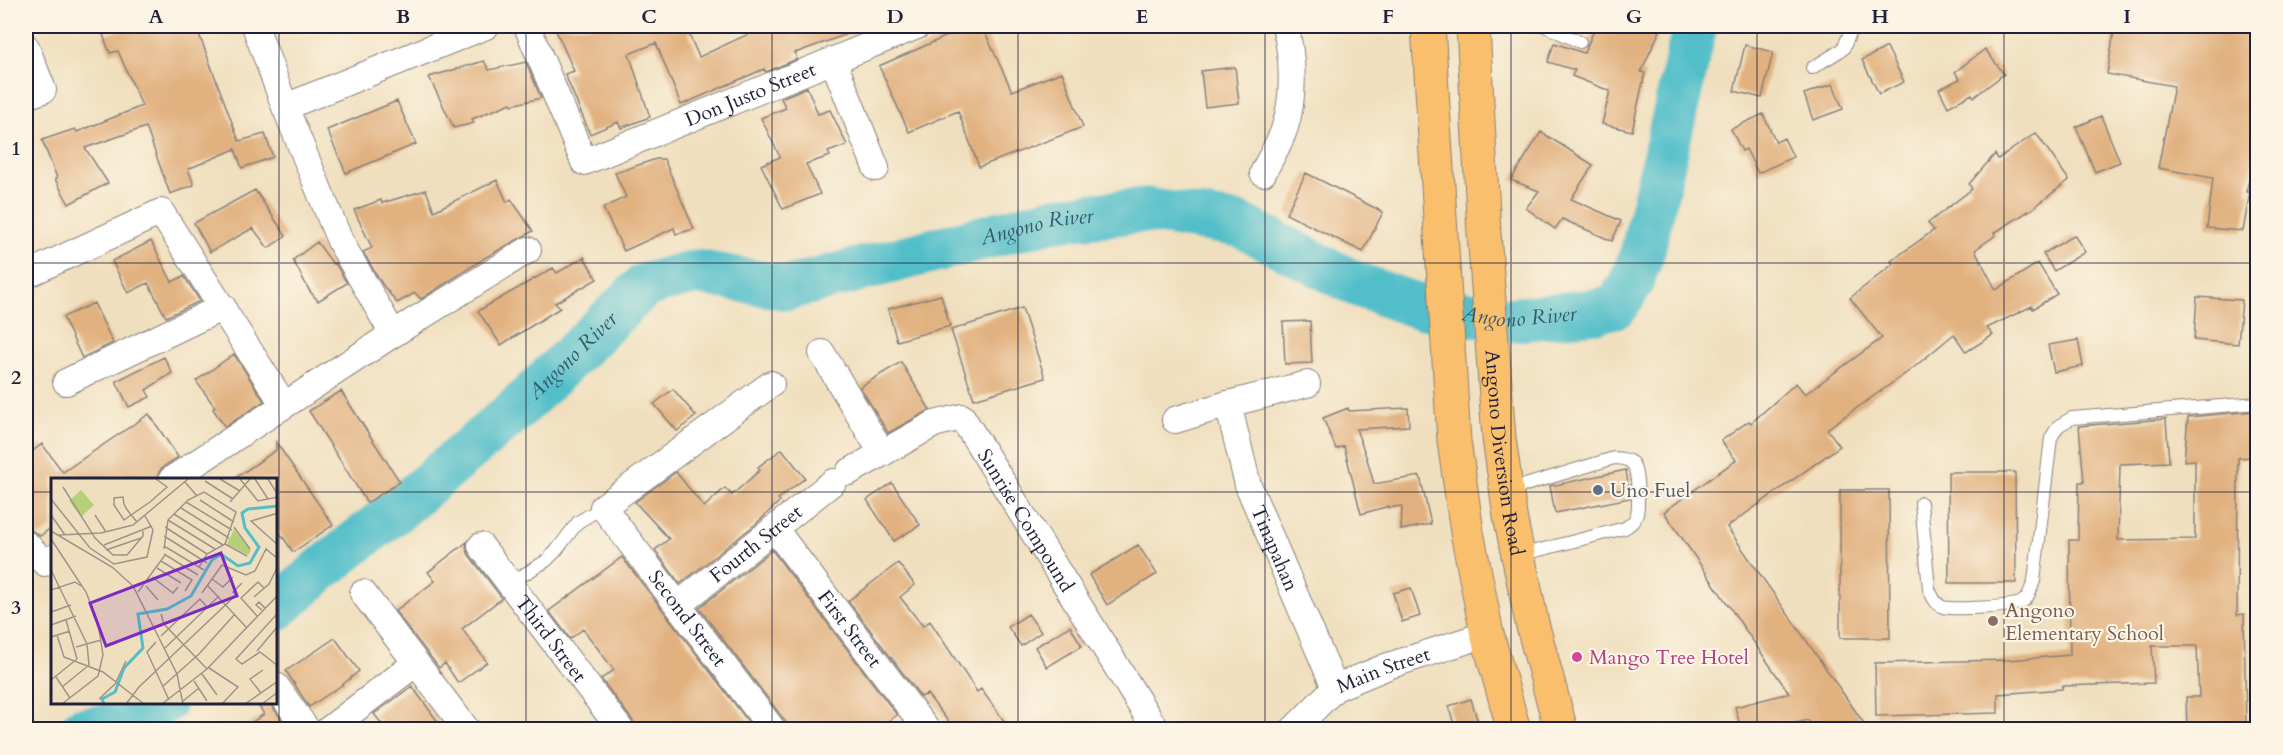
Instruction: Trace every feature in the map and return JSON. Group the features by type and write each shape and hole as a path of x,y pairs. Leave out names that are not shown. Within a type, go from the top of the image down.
{"main road":[{"path":"1428,26 1439,236 1454,441 1467,532 1487,634 1514,729"},
{"name":"Angono Diversion Road","path":"1473,26 1498,438 1532,623 1561,729"},
{"path":"1487,634 1532,623"}],"street":[{"path":"255,26 285,107 340,241 393,334"},
{"path":"285,107 486,26"},
{"name":"Don Justo Street","path":"527,26 584,162 917,26"},
{"path":"1263,173 1285,126 1292,81 1290,45 1285,26"},
{"path":"26,47 43,90 26,96"},
{"path":"833,60 876,168"},
{"path":"26,275 161,212 284,405"},
{"path":"174,478 393,334 528,250"},
{"path":"66,382 223,307"},
{"path":"822,353 882,453"},
{"path":"603,507 771,384"},
{"path":"1175,420 1307,384"},
{"name":"Tinapahan","path":"1228,404 1248,485 1335,688"},
{"name":"Sunrise Compound","path":"841,477 934,424 962,417 1155,729"},
{"name":"Fourth Street","path":"678,605 841,477"},
{"name":"Second Street","path":"603,507 773,729"},
{"name":"First Street","path":"774,528 927,729"},
{"path":"26,544 45,563 51,559"},
{"name":"Third Street","path":"481,546 621,729"},
{"path":"363,593 467,729"},
{"name":"Main Street","path":"1294,729 1335,688 1388,666 1487,634"},
{"path":"328,729 416,663"},
{"path":"278,689 307,729"}],"lane":[{"path":"1545,26 1580,42"},
{"path":"1812,68 1843,49 1848,28"},
{"path":"1921,503 1929,589 1933,599 1941,607 2008,606 2023,601 2034,581 2051,438 2058,426 2072,418 2258,403"},
{"path":"1507,491 1614,458 1624,459 1633,464 1636,470 1638,513 1632,524 1625,528 1519,556"},
{"path":"510,583 546,561 578,522 603,507"}],"building":[{"path":"134,26 196,26 239,141 265,134 273,157 242,168 235,149 188,169 194,185 170,194 146,127 85,148 108,183 69,204 55,179 57,178 42,140 75,129 77,132 142,106 118,51 110,53 103,35"},
{"path":"554,26 698,26 699,28 688,32 699,57 753,32 750,26 864,26 864,28 795,53 797,59 766,72 764,69 681,105 656,43 629,54 650,117 621,128 618,122 590,134 565,74 574,71"},
{"path":"970,26 982,26 1012,91 1062,72 1083,127 979,167 958,111 909,132 879,66"},
{"path":"1596,26 1662,26 1641,72 1645,73 1632,131 1602,124 1610,91 1572,76 1575,70 1548,62 1554,43 1584,53"},
{"path":"2115,26 2240,26 2240,28 2258,32 2258,145 2246,192 2250,192 2243,231 2207,228 2213,178 2158,168 2174,86 2107,74"},
{"path":"1745,45 1773,52 1762,98 1734,91"},
{"path":"1887,47 1904,82 1879,94 1862,60"},
{"path":"1985,49 2004,74 1974,97 1972,94 1948,107 1939,89 1960,79 1955,72"},
{"path":"484,61 489,70 526,62 541,98 512,105 511,103 472,119 474,123 454,128 429,77"},
{"path":"1235,67 1239,103 1205,107 1201,71"},
{"path":"1833,84 1843,109 1813,120 1804,94"},
{"path":"807,87 818,114 830,110 847,145 828,152 830,156 806,164 820,194 783,209 761,165 780,157 761,118 786,108 781,98"},
{"path":"397,101 416,144 346,173 327,130"},
{"path":"1763,114 1776,142 1784,138 1793,157 1758,173 1746,149 1742,151 1731,129"},
{"path":"2101,116 2120,162 2095,172 2076,127"},
{"path":"1541,132 1593,165 1571,199 1621,221 1612,241 1562,219 1555,229 1526,208 1539,191 1511,180"},
{"path":"2036,133 2069,180 2032,209 1994,233 1996,235 1975,250 1996,290 2038,263 2057,294 2033,309 2032,306 1987,328 1993,335 1966,352 1954,334 1912,369 1827,429 1840,446 1727,527 1868,729 1815,729 1808,720 1771,729 1741,729 1735,707 1789,693 1664,512 1736,460 1721,441 1749,421 1751,423 1796,383 1805,394 1882,338 1850,298 1893,264 1891,261 1934,230 1928,223 1972,189 1969,184 1995,154 1998,159"},
{"path":"656,159 664,159 694,229 676,234 674,228 624,251 603,208 626,197 615,173"},
{"path":"1306,173 1383,212 1363,252 1286,214"},
{"path":"497,180 507,202 511,199 533,231 488,256 421,299 415,293 397,303 382,284 363,252 372,248 354,210 381,200 382,203 426,190 434,211"},
{"path":"255,190 286,236 268,248 253,228 210,252 194,223"},
{"path":"2074,235 2085,252 2054,271 2043,254"},
{"path":"151,241 172,282 184,276 200,301 166,317 148,283 128,293 112,261"},
{"path":"317,242 333,264 335,263 347,283 318,301 309,290 293,260"},
{"path":"584,257 597,279 555,303 560,308 501,345 478,311 553,268 557,273"},
{"path":"941,295 950,326 897,341 888,309"},
{"path":"2197,297 2242,300 2238,344 2194,340"},
{"path":"94,303 113,343 82,358 63,317"},
{"path":"1022,308 1045,378 974,399 951,330"},
{"path":"1310,321 1312,363 1285,364 1283,322"},
{"path":"2078,340 2083,366 2054,372 2048,345"},
{"path":"234,354 264,401 225,427 213,409 215,407 196,381"},
{"path":"164,357 172,373 146,390 150,397 129,407 116,381"},
{"path":"901,362 930,410 888,433 860,387"},
{"path":"673,389 696,416 677,431 654,404"},
{"path":"341,391 400,482 367,503 309,411"},
{"path":"1348,408 1349,411 1408,408 1409,426 1356,429 1374,484 1420,476 1431,524 1401,530 1402,506 1389,508 1389,506 1361,514 1344,446 1336,449 1323,418"},
{"path":"2255,411 2255,457 2238,458 2237,615 2244,614 2246,729 2187,729 2186,697 2199,697 2197,646 2152,646 2154,683 2062,686 2062,689 1998,694 1998,713 1876,716 1875,663 2008,660 2070,655 2069,540 2078,540 2079,482 2084,482 2079,426 2166,419 2169,462 2120,464 2118,540 2195,539 2195,460 2184,461 2188,417"},
{"path":"149,414 178,457 163,467 157,478 51,478 51,528 40,536 32,531 26,522 26,456 42,444 63,472"},
{"path":"276,442 333,525 293,552 278,530 278,478 235,478 276,450"},
{"path":"782,449 805,478 778,499 780,501 757,523 680,584 655,550 669,539 635,502 676,472 704,507 725,488 732,495 760,470 758,467"},
{"name":"Uno Fuel","path":"1626,470 1630,498 1555,513 1550,486"},
{"path":"1948,472 2015,472 2016,583 1949,583"},
{"path":"892,483 920,525 894,541 867,500"},
{"path":"1840,490 1889,490 1890,638 1840,638"},
{"path":"467,542 466,548 469,555 502,598 462,629 487,662 458,683 445,663 439,668 395,611 435,581 428,572"},
{"path":"1138,545 1157,574 1107,605 1089,575"},
{"path":"772,550 897,715 876,729 788,729 785,721 699,608"},
{"path":"622,557 754,729 636,729 633,721 601,679 614,670 583,629 570,639 549,611"},
{"path":"898,563 915,585 900,597 923,626 930,621 977,692 981,689 1010,729 954,729 927,694 921,697 848,601"},
{"path":"1411,588 1420,616 1402,622 1393,593"},
{"path":"1028,614 1041,632 1021,646 1008,627"},
{"path":"1070,626 1082,646 1047,667 1035,647"},
{"path":"335,638 359,671 309,707 286,671"},
{"path":"412,686 443,729 386,729 374,714"},
{"path":"1471,699 1480,729 1455,729 1449,706"},
{"path":"257,704 270,704 285,724 277,729 242,729 264,714"}],"waterway":[{"name":"Angono River","path":"278,607 517,409 645,285 696,272 788,288 1055,219 1147,210 1240,225 1356,284 1417,306 1507,320 1596,311 1616,306 1630,285 1642,254 1695,26"},
{"name":"Angono River","path":"81,730 122,724 160,704"}],"place":[{"name":"Uno Fuel","path":"1598,490"},
{"name":"Angono Elementary School","path":"1993,621"},
{"name":"Mango Tree Hotel","path":"1577,657"}]}
